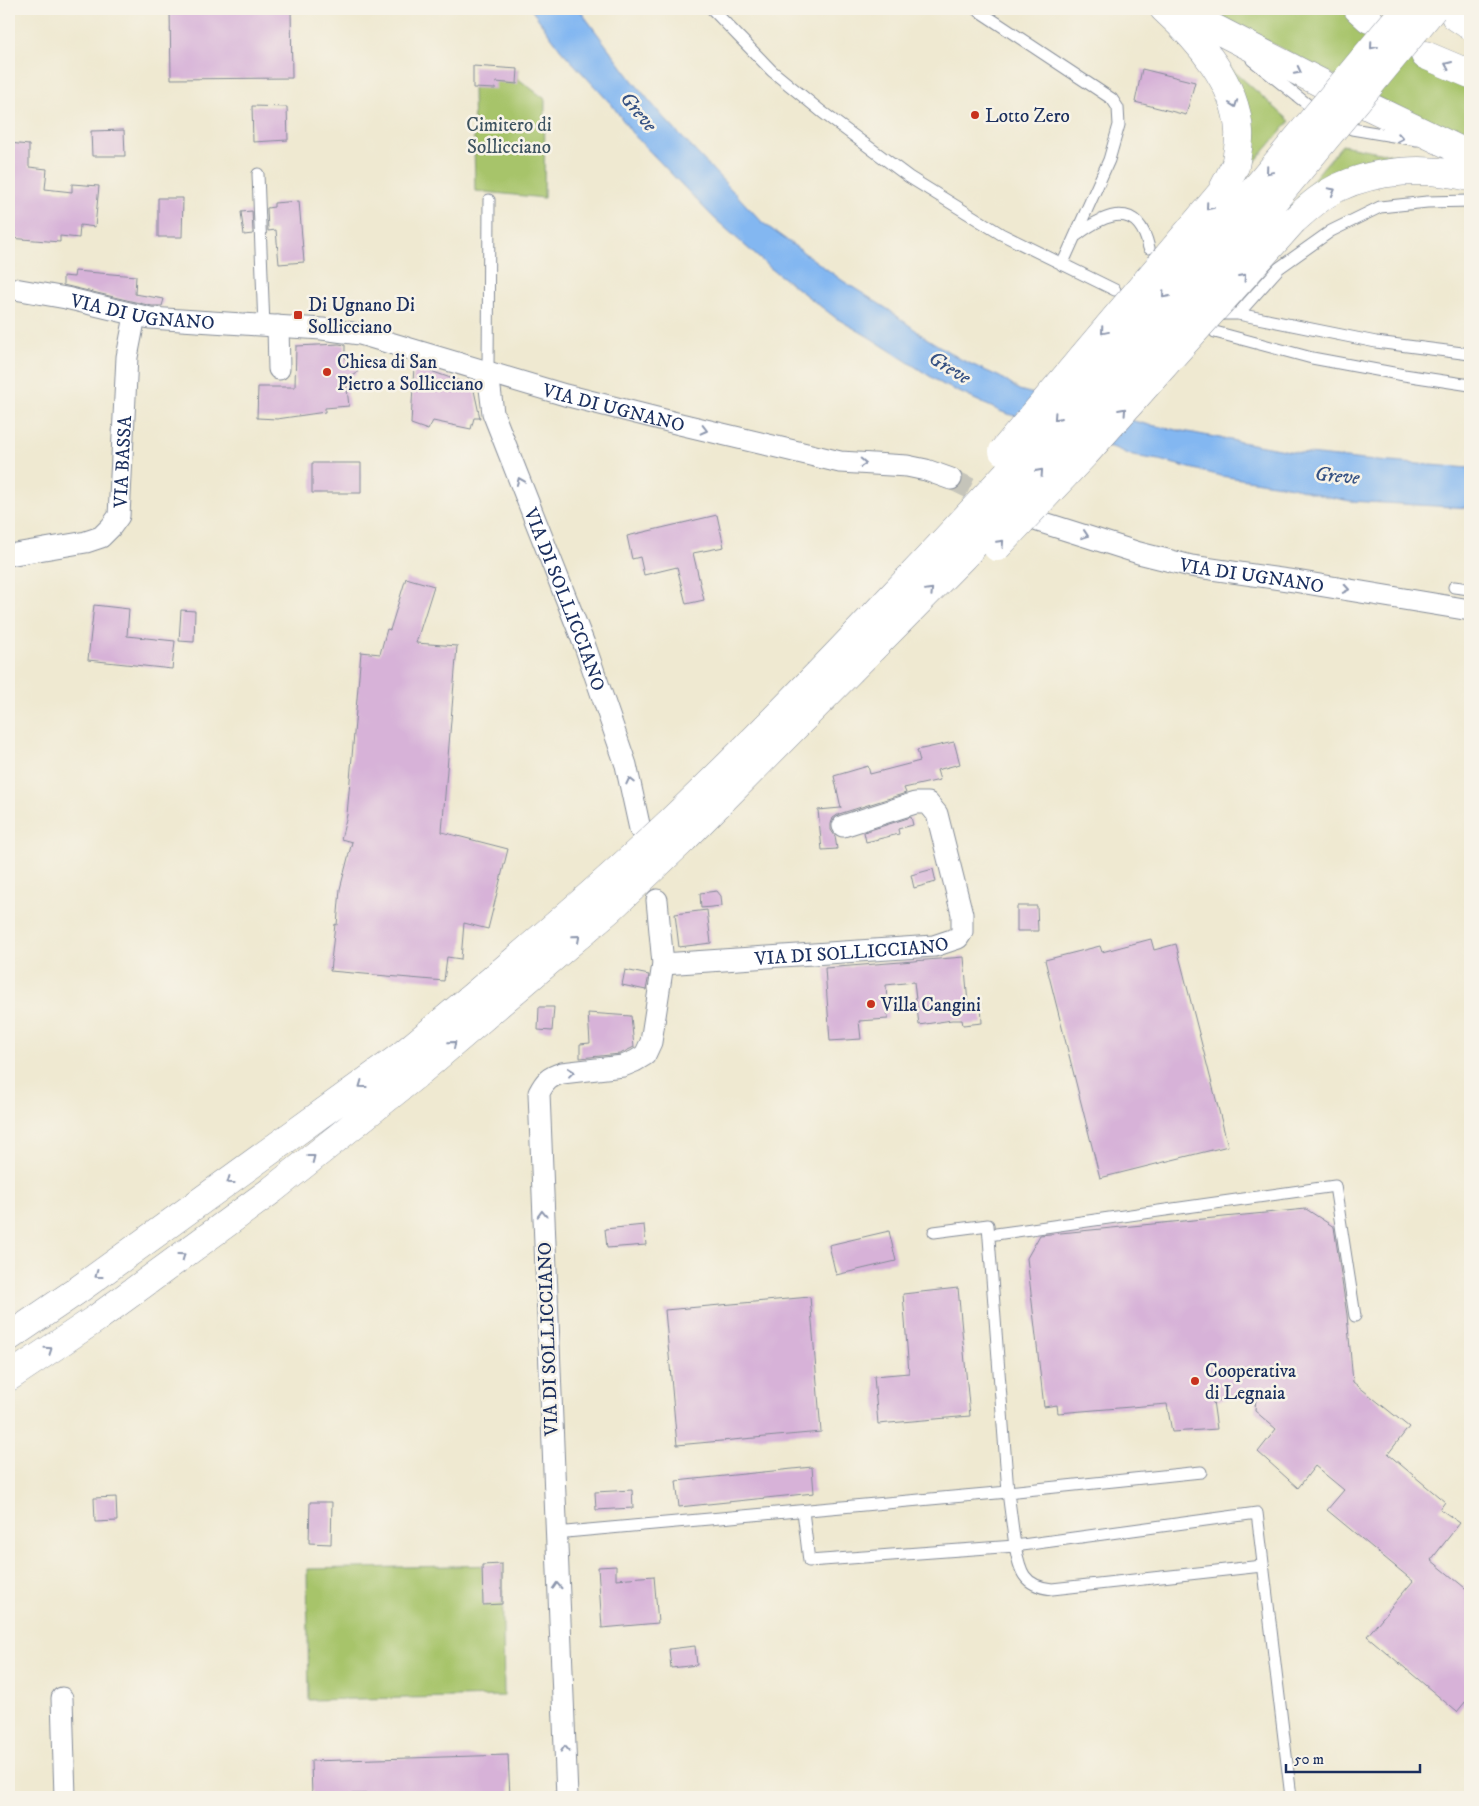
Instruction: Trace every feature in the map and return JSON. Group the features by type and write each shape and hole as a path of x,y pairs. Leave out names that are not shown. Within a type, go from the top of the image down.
{"highway":[{"path":"677,831 854,614 973,486 1221,193 1235,166 1239,132 1237,114 1230,95 1212,60 1184,28 1164,9"},
{"path":"1177,9 1209,26 1315,94"},
{"path":"677,831 750,743 945,540 1093,377 1200,254 1404,9"},
{"path":"677,831 966,554 1116,387 1224,261 1453,17"},
{"path":"1425,55 1470,74"},
{"path":"1370,107 1462,151"},
{"path":"9,1377 97,1318 272,1190 409,1066 500,974 677,831 939,609 1086,452 1293,221 1309,207 1338,188 1378,175 1420,172 1470,177"},
{"path":"9,1337 409,1066"}],"street":[{"name":"VIA DI UGNANO","path":"9,288 66,298 135,316 165,320 322,329 360,334 565,395 797,452 846,463 907,466 926,470 951,479"},
{"name":"VIA BASSA","path":"9,555 86,542 101,536 119,516 127,357 135,316"},
{"path":"271,326 279,369"},
{"name":"VIA DI SOLLICCIANO","path":"488,372 493,413 586,649 626,765 640,829"},
{"name":"VIA DI UGNANO","path":"1038,521 1139,553 1191,566 1470,610"},
{"name":"VIA DI SOLLICCIANO","path":"663,964 934,946 958,938 962,932 962,914 937,814 928,803 915,803 843,826"},
{"name":"VIA DI SOLLICCIANO","path":"567,1797 539,1093 544,1082 562,1073 623,1066 645,1055 652,1042 663,964 657,900"},
{"path":"62,1698 65,1797"}],"lane":[{"path":"712,9 772,71 822,112 895,167 1001,234 1115,290"},
{"path":"976,9 1112,99 1118,108 1119,125 1109,160 1062,265"},
{"path":"1352,129 1462,151"},
{"path":"258,174 271,326"},
{"path":"488,372 489,200"},
{"path":"1238,314 1279,268 1331,231 1380,207 1427,202 1470,201"},
{"path":"1075,236 1106,217 1115,214 1124,215 1139,224 1147,239 1149,248"},
{"path":"1224,314 1238,314 1376,342 1470,354"},
{"path":"1215,332 1312,358 1470,385"},
{"path":"1454,587 1470,589"},
{"path":"989,1235 1335,1186 1355,1316"},
{"path":"934,1232 988,1225 1008,1492 1015,1546 1020,1567 1026,1578 1038,1587 1052,1589 1262,1566"},
{"path":"555,1533 1008,1492 1201,1472"},
{"path":"803,1511 809,1561 1015,1546 1257,1513 1291,1797"}],"green space":[{"path":"1205,9 1345,9 1415,62 1470,84 1470,145"},
{"path":"1227,65 1290,121 1234,186"},
{"name":"Cimitero di Sollicciano","path":"518,69 517,78 545,99 544,198 475,191 473,88"},
{"path":"1342,145 1432,162 1285,213"},
{"path":"502,1565 504,1696 309,1700 307,1569"}],"water":[{"name":"Greve","path":"531,9 579,9 632,80 663,117 763,223 843,281 889,310 926,338 962,360 1000,377 1019,390 1145,424 1300,453 1470,468 1470,508 1350,501 1319,495 1293,487 1221,476 1159,460 1133,456 1117,449 1002,412 942,384 836,318 769,267 713,217 632,133 612,105 561,50"}],"building":[{"path":"170,9 291,9 292,78 171,79"},
{"path":"473,66 518,69 517,84 496,82 495,89 473,88"},
{"path":"1142,69 1195,82 1186,115 1135,102"},
{"path":"252,106 287,107 288,140 253,142"},
{"path":"124,130 125,156 92,156 91,131"},
{"path":"9,143 29,145 29,167 47,169 45,189 72,192 72,184 99,186 95,227 80,225 79,238 60,236 60,242 9,238"},
{"path":"158,198 183,198 182,237 158,237"},
{"path":"299,201 304,262 279,264 276,230 268,231 267,208 274,207 274,203"},
{"path":"252,211 253,234 244,235 241,212"},
{"path":"75,271 136,276 135,294 164,299 162,306 152,306 63,285 63,276 74,277"},
{"path":"345,345 345,358 356,362 360,367 356,374 346,380 349,406 325,408 325,412 277,419 257,418 258,387 295,387 296,346"},
{"path":"414,365 473,386 480,418 474,418 471,429 433,421 428,430 411,424"},
{"path":"312,463 361,463 361,493 312,493"},
{"path":"717,515 724,547 693,553 704,600 686,604 677,567 644,575 640,557 632,559 627,536"},
{"path":"406,578 434,586 416,643 457,646 442,832 508,849 488,929 464,923 461,959 447,957 444,981 330,971 340,889 352,842 341,839 347,815 361,652 380,654 387,629 390,630"},
{"path":"94,605 129,609 127,636 175,641 172,669 88,660"},
{"path":"181,610 195,611 194,642 179,641"},
{"path":"954,742 960,764 937,770 940,780 904,788 906,793 839,814 833,818 831,824 837,849 822,850 818,810 841,808 834,776 868,766 870,774 920,761 917,750"},
{"path":"911,817 913,825 898,829 899,834 866,842 864,832"},
{"path":"933,869 936,882 914,888 911,875"},
{"path":"717,891 721,896 722,906 701,908 700,893"},
{"path":"1017,906 1037,906 1038,931 1017,931"},
{"path":"707,910 711,943 679,947 675,914"},
{"path":"1151,939 1154,950 1176,944 1228,1146 1100,1178 1045,960 1100,946 1102,952"},
{"path":"964,957 968,1004 981,1003 982,1023 963,1025 962,1020 952,1020 919,1025 914,982 886,985 888,1019 859,1021 861,1039 830,1041 825,968"},
{"path":"625,970 649,975 646,990 622,985"},
{"path":"539,1007 554,1007 552,1031 538,1030"},
{"path":"588,1013 631,1016 634,1047 620,1054 580,1058 580,1044 590,1043"},
{"path":"1306,1209 1334,1227 1347,1315 1353,1382 1409,1427 1388,1454 1445,1502 1440,1509 1460,1523 1431,1560 1470,1592 1470,1696 1457,1712 1367,1636 1413,1581 1327,1510 1344,1490 1315,1466 1298,1488 1258,1452 1276,1429 1255,1411 1256,1395 1213,1401 1217,1429 1172,1432 1167,1404 1058,1413 1057,1405 1044,1407 1027,1258 1040,1235"},
{"path":"644,1225 646,1245 607,1248 605,1229"},
{"path":"889,1231 896,1261 836,1275 829,1245"},
{"path":"958,1288 970,1416 878,1424 874,1376 909,1373 903,1294"},
{"path":"810,1297 821,1432 677,1445 665,1310"},
{"path":"812,1467 814,1493 679,1507 676,1481"},
{"path":"632,1490 633,1508 596,1510 595,1492"},
{"path":"116,1497 117,1521 95,1522 94,1498"},
{"path":"310,1502 332,1502 331,1544 309,1543"},
{"path":"502,1564 502,1604 483,1605 482,1565"},
{"path":"616,1566 616,1579 654,1576 658,1623 602,1628 598,1567"},
{"path":"695,1646 697,1665 671,1668 669,1649"},
{"path":"508,1755 510,1797 409,1797 409,1794 335,1794 336,1797 312,1797 311,1761"}],"tunnel":[{"path":"951,479 998,502"}],"place":[{"name":"Lotto Zero","path":"975,115"},
{"name":"Di Ugnano Di Sollicciano","path":"298,315"},
{"name":"Chiesa di San Pietro a Sollicciano","path":"327,372"},
{"name":"Villa Cangini","path":"871,1004"},
{"name":"Cooperativa di Legnaia","path":"1195,1381"}]}
